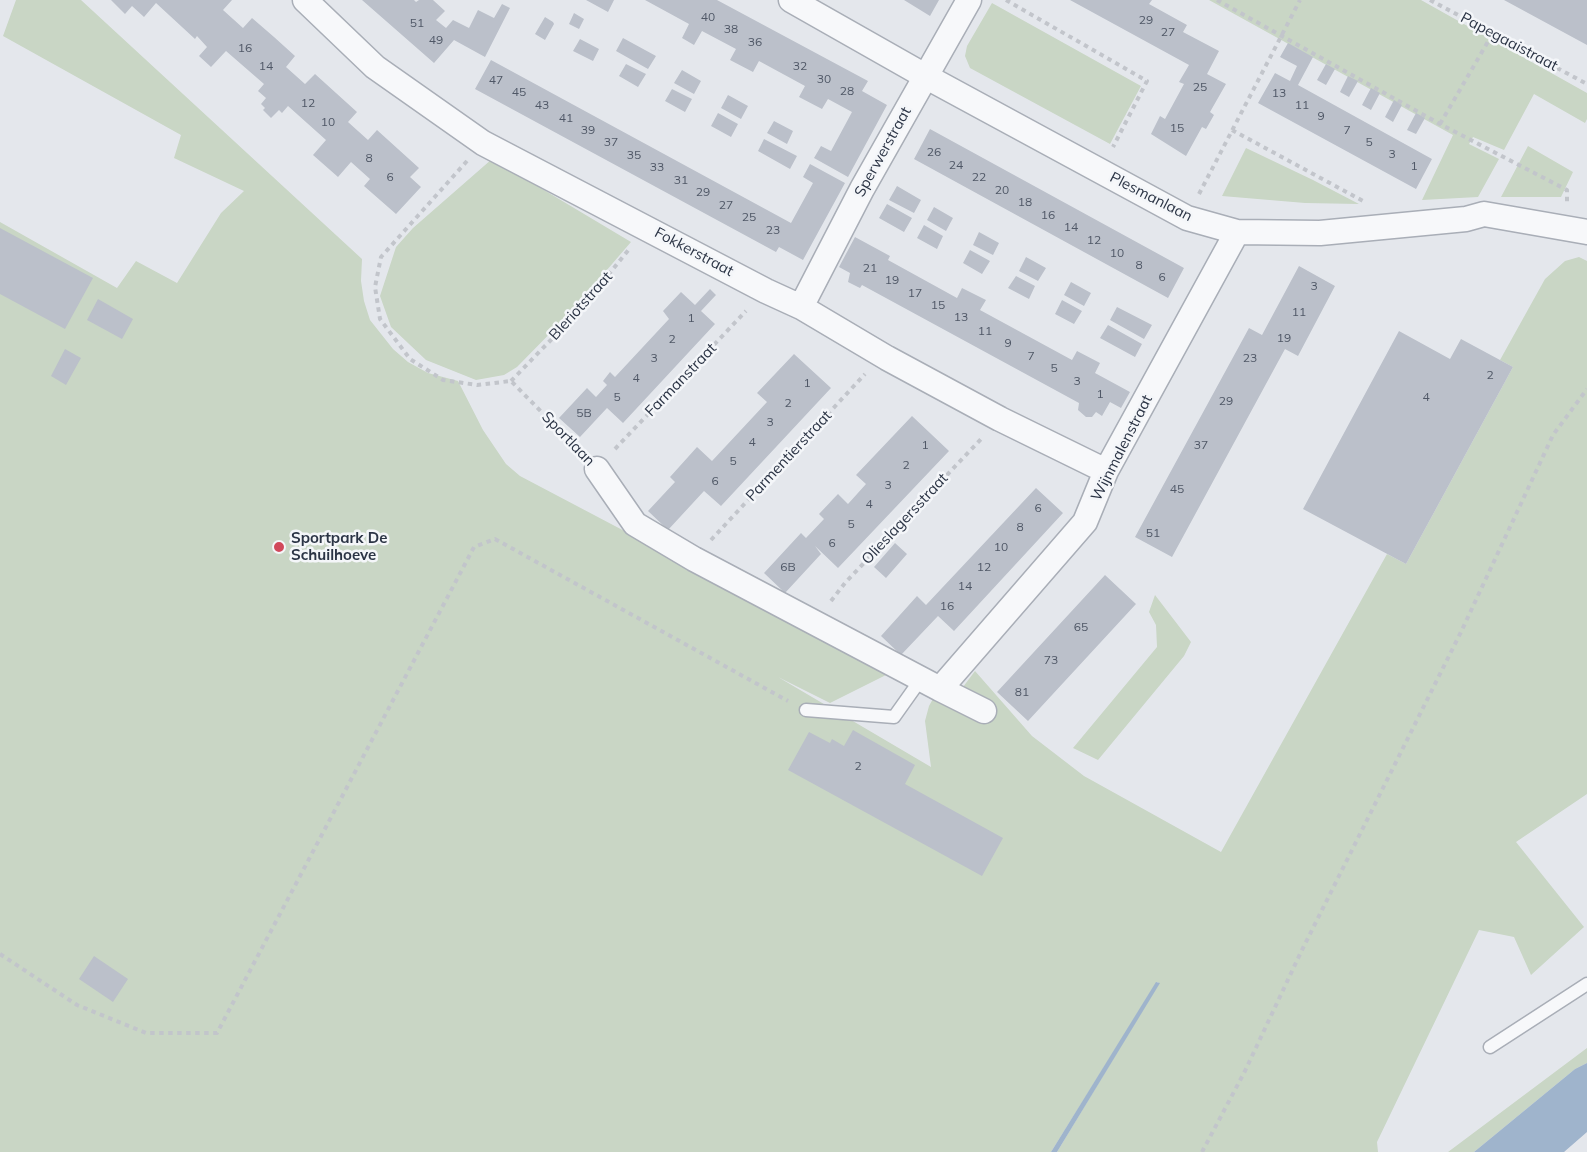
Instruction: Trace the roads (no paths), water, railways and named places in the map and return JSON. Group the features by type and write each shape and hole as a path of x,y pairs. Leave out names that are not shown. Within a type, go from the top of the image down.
{"street":[{"name":"Fokkerstraat","path":"305,0 375,67 483,143 766,291 801,307 1000,419 1106,471"},
{"name":"Plesmanlaan","path":"791,0 1187,219 1237,232 1320,233 1466,219 1484,214 1577,230"},
{"name":"Sperwerstraat","path":"801,307 862,189 969,0"},
{"name":"Wijnmalenstraat","path":"931,684 1085,522 1106,471 1237,232"},
{"name":"Sportlaan","path":"597,469 635,524 694,558 931,684"},
{"path":"931,684 984,711"}],"lane":[{"path":"806,710 894,717 931,684"},
{"path":"1490,1047 1587,984"}],"water":[{"path":"1156,982 1160,983 1057,1152 1051,1152"},
{"path":"1587,1063 1587,1132 1564,1152 1474,1152 1575,1069"}],"place":[{"name":"Sportpark De Schuilhoeve","path":"279,547"}]}
